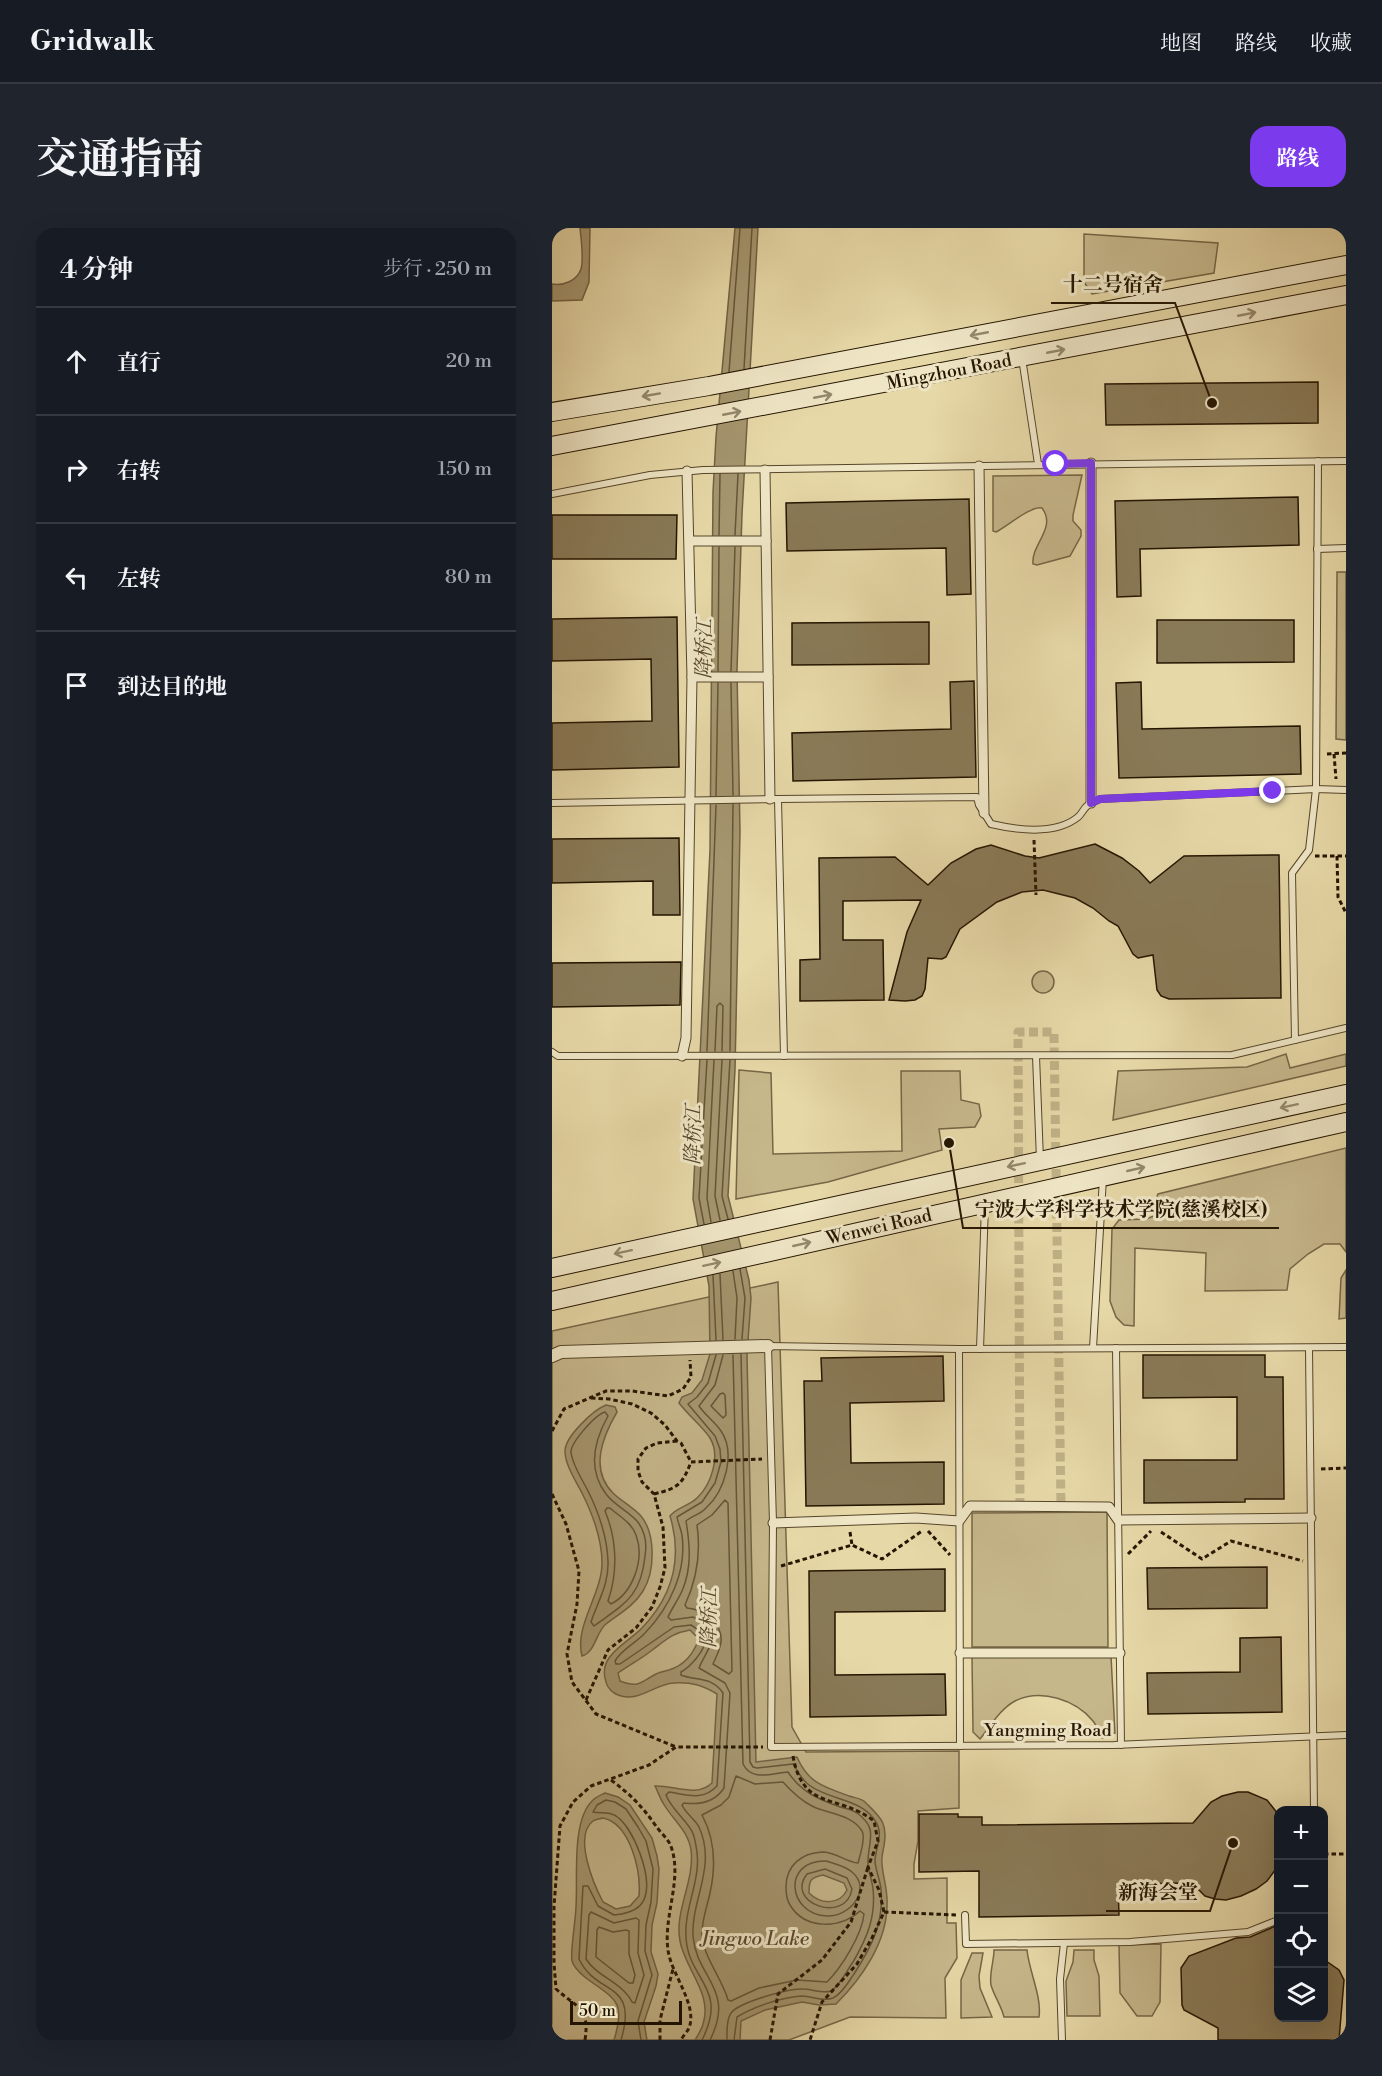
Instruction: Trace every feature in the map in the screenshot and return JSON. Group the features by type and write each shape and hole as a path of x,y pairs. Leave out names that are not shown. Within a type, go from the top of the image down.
{"main road":[{"name":"Mingzhou Road","path":"552,412 709,386 1346,265"},
{"name":"Mingzhou Road","path":"552,446 1346,296"},
{"name":"Wenwei Road","path":"552,1268 1346,1094"},
{"name":"Wenwei Road","path":"552,1300 1346,1122"}],"street":[{"path":"1091,463 1091,803"},
{"path":"978,466 984,813"},
{"path":"765,470 768,677 774,799"},
{"path":"686,1056 692,677 687,471"},
{"path":"690,541 766,541"},
{"path":"692,677 768,677"},
{"path":"552,1356 561,1352 767,1346"},
{"path":"772,1523 916,1518 959,1521 970,1506 1109,1507 1118,1520 1311,1518"},
{"path":"960,1653 1120,1653"}],"lane":[{"path":"1022,357 1038,464"},
{"path":"1295,1040 1292,873 1310,850 1316,789 1318,461"},
{"path":"552,494 650,475 704,470 1346,461"},
{"path":"1317,549 1346,548"},
{"path":"552,803 977,797 991,824 1012,829 1034,829 1064,826 1080,816 1086,806 1100,799 1316,789 1346,790"},
{"path":"774,799 784,1056"},
{"path":"552,1052 558,1056 1232,1055 1346,1028"},
{"path":"1036,1056 1040,1160"},
{"path":"1093,1348 1103,1177"},
{"path":"980,1349 986,1203"},
{"path":"772,1569 767,1346 959,1349 1346,1347"},
{"path":"1116,1348 1121,1745"},
{"path":"1310,1348 1314,1806"},
{"path":"959,1349 960,1746"},
{"name":"Yangming Road","path":"772,1569 771,1747 1121,1745 1346,1736"},
{"path":"965,1916 966,1944 1130,1942 1248,1932 1274,1922"},
{"path":"1062,2040 1060,1979 1064,1942"}],"path":[{"path":"1316,755 1346,753"},
{"path":"1334,754 1336,790"},
{"path":"1034,829 1036,895"},
{"path":"1336,856 1338,897 1346,913"},
{"path":"1304,857 1346,856"},
{"path":"552,1431 564,1409 606,1391 632,1391 668,1396 682,1389 691,1377 695,1348"},
{"path":"587,1398 609,1398 632,1404 651,1413 665,1425 677,1442 681,1443 692,1462"},
{"path":"586,1700 608,1650 636,1628 652,1607 660,1587 664,1568 663,1527 654,1494 642,1482 638,1471 638,1459 646,1448 657,1443 677,1442"},
{"path":"692,1462 760,1459"},
{"path":"654,1494 678,1486 685,1478 692,1462"},
{"path":"1311,1469 1346,1468"},
{"path":"552,1494 566,1524 579,1571 577,1604 567,1654 572,1682 596,1714 676,1747 763,1747"},
{"path":"1119,1563 1155,1527 1202,1559 1231,1541 1312,1563"},
{"path":"772,1569 852,1545 882,1558 926,1528 960,1565"},
{"path":"585,2040 587,2027 583,2010 556,1989 554,1906 560,1826 573,1802 591,1786 649,1765 676,1747"},
{"path":"770,2040 778,1994 822,1960 851,1923 878,1841 873,1821 859,1811 824,1800 805,1788 795,1769 791,1747"},
{"path":"611,1780 644,1808 669,1843 674,1858 675,1876 667,1931 668,1950 673,1969 690,2008 689,2027 681,2040"},
{"path":"1328,1854 1346,1854"},
{"path":"810,2040 822,2002 857,1964 884,1911 879,1890 868,1867"},
{"path":"884,1911 965,1916"},
{"path":"660,2040 660,2020 673,1969"}],"shaded area":[{"path":"1084,234 1218,243 1214,273 1092,294 1084,282"},
{"path":"1082,475 1073,515 1073,521 1081,530 1081,536 1070,556 1037,565 1033,564 1033,557 1047,522 1042,508 1031,510 996,532 993,531 993,476"},
{"path":"1337,572 1346,572 1346,740 1336,739"},
{"path":"1043,971 1051,974 1054,982 1051,990 1043,993 1035,990 1032,982 1035,974"},
{"path":"1286,1054 1290,1068 1346,1054 1346,1066 1113,1120 1118,1071 1247,1067"},
{"path":"739,1070 771,1073 773,1154 902,1151 901,1071 960,1071 961,1100 979,1104 981,1116 975,1127 939,1129 942,1150 828,1182 736,1199"},
{"path":"1346,1148 1346,1252 1340,1244 1324,1244 1308,1254 1290,1269 1287,1290 1205,1291 1206,1253 1135,1248 1134,1326 1124,1325 1116,1317 1110,1301 1112,1229 1119,1220 1146,1219 1154,1216 1158,1194"},
{"path":"1346,1270 1346,1318 1339,1319 1341,1278"},
{"path":"778,1282 792,1727 806,1752 959,1751 959,1808 918,1811 918,1841 914,1864 914,1879 947,1878 947,1923 956,1923 957,1958 945,1978 946,2018 850,2017 789,2040 552,2040 552,1331"},
{"path":"1107,1512 1108,1647 972,1647 972,1513"},
{"path":"1111,1656 1115,1733 1102,1738 1093,1721 1077,1707 1047,1696 1025,1697 1015,1701 1000,1713 980,1739 973,1732 972,1657"},
{"path":"1161,1944 1160,2002 1152,2016 1137,2016 1120,1993 1119,1945"},
{"path":"994,1950 1027,1950 1039,2001 1039,2017 1004,2017 991,1985"},
{"path":"1074,1950 1094,1950 1094,1960 1099,1976 1100,2016 1067,2016 1066,1981 1073,1962"},
{"path":"972,1953 983,1953 979,1976 980,1988 992,2017 961,2018 961,1980"}],"water":[{"path":"580,228 590,228 589,282 582,300 552,301 552,284 569,282 581,269"},
{"path":"735,228 758,228 742,514 737,670 740,832 735,1070 728,1196 749,1280 751,1298 747,1355 756,1762 797,1757 806,1773 818,1783 862,1800 876,1813 885,1832 882,1862 887,1900 886,1919 878,1946 864,1971 836,2004 819,2005 802,2002 765,2010 741,2021 740,2040 695,2040 703,2024 704,2002 683,1951 679,1930 690,1873 691,1850 687,1836 663,1803 655,1786 699,1790 712,1783 717,1694 697,1685 674,1683 660,1686 640,1695 626,1697 612,1692 604,1673 614,1651 641,1629 668,1590 675,1562 674,1532 670,1516 694,1501 702,1492 713,1470 715,1453 710,1438 679,1403 682,1397 692,1393 702,1380 710,1354 709,1286 693,1199 710,850 713,492","holes":["690,1630 699,1639 691,1654 680,1665 658,1673 639,1684 620,1681 618,1673 669,1638","823,1875 844,1883 847,1890 844,1895 829,1902 813,1897 809,1893 811,1880"]},
{"path":"606,1405 615,1407 617,1412 603,1442 600,1463 602,1474 613,1493 638,1513 646,1524 651,1543 652,1564 643,1591 635,1601 606,1624 590,1651 582,1656 582,1633 601,1575 602,1554 593,1518 569,1467 565,1451 566,1445 581,1425 594,1412"},
{"path":"605,1793 618,1797 630,1805 652,1838 657,1856 659,1869 657,1903 652,1925 651,1952 658,1974 644,2022 647,2040 614,2040 619,2017 616,2003 605,1991 580,1973 572,1961 578,1835 586,1809 594,1799","holes":["603,1818 613,1822 621,1829 632,1850 639,1886 639,1896 630,1906 616,1909 603,1902 591,1873 585,1849 587,1828 593,1821"]}],"building":[{"path":"1318,382 1318,423 1106,425 1105,384"},
{"path":"1298,497 1299,545 1140,549 1141,596 1117,597 1115,501"},
{"path":"969,499 971,594 947,595 946,548 787,551 786,503"},
{"path":"552,515 677,515 676,559 552,559"},
{"path":"677,617 679,767 552,770 552,723 652,721 651,659 552,661 552,619"},
{"path":"1157,620 1294,620 1294,662 1157,663"},
{"path":"929,622 929,664 792,665 792,623"},
{"path":"974,681 976,777 793,781 792,733 951,729 950,682"},
{"path":"1141,682 1142,729 1300,726 1301,774 1119,778 1116,683"},
{"path":"679,838 680,915 653,915 653,881 552,883 552,839"},
{"path":"1095,844 1122,858 1150,883 1184,856 1279,855 1281,998 1169,999 1161,996 1157,990 1153,955 1138,958 1133,954 1118,926 1093,908 1075,898 1043,890 1022,892 997,902 960,929 946,957 928,958 925,989 922,996 915,1000 905,1001 889,1000 907,932 921,900 843,901 843,940 883,940 884,1000 800,1001 800,960 820,959 819,858 895,857 928,885 951,863 976,849 991,845 1039,858"},
{"path":"681,962 680,1005 552,1007 552,963"},
{"path":"1143,1355 1265,1355 1265,1377 1283,1377 1284,1499 1245,1499 1245,1502 1144,1503 1144,1460 1237,1460 1237,1397 1143,1398"},
{"path":"943,1356 944,1401 850,1403 851,1463 944,1462 944,1504 806,1506 804,1381 822,1381 821,1358"},
{"path":"1267,1567 1267,1608 1148,1609 1147,1568"},
{"path":"945,1569 945,1611 835,1612 835,1675 945,1674 946,1715 810,1717 809,1571"},
{"path":"1281,1637 1282,1712 1148,1714 1147,1673 1240,1672 1240,1638"},
{"path":"1248,1792 1267,1800 1274,1809 1274,1871 1267,1881 1256,1889 1226,1900 1205,1896 1192,1883 1118,1884 1119,1915 979,1917 979,1871 919,1872 919,1814 958,1814 958,1817 982,1817 982,1825 1193,1823 1211,1802 1222,1796"},
{"path":"1274,1927 1274,2022 1328,2022 1328,1962 1339,1970 1344,1980 1339,2040 1218,2040 1218,2028 1184,2010 1181,1968 1189,1956 1236,1938 1250,1937"}],"tunnel":[{"path":"1020,1507 1018,1032 1054,1032 1061,1507"}],"place":[{"name":"十二号宿舍","path":"1212,403"},
{"name":"宁波大学科学技术学院(慈溪校区)","path":"949,1143"},
{"name":"新海会堂","path":"1233,1843"}],"route":[{"path":"1056,464 1091,463 1091,803 1100,799 1273,791"}],"water label":[{"name":"降桥江","path":"705,649"},
{"name":"降桥江","path":"694,1135"},
{"name":"降桥江","path":"710,1618"},
{"name":"Jingwo Lake","path":"755,1939"}]}
